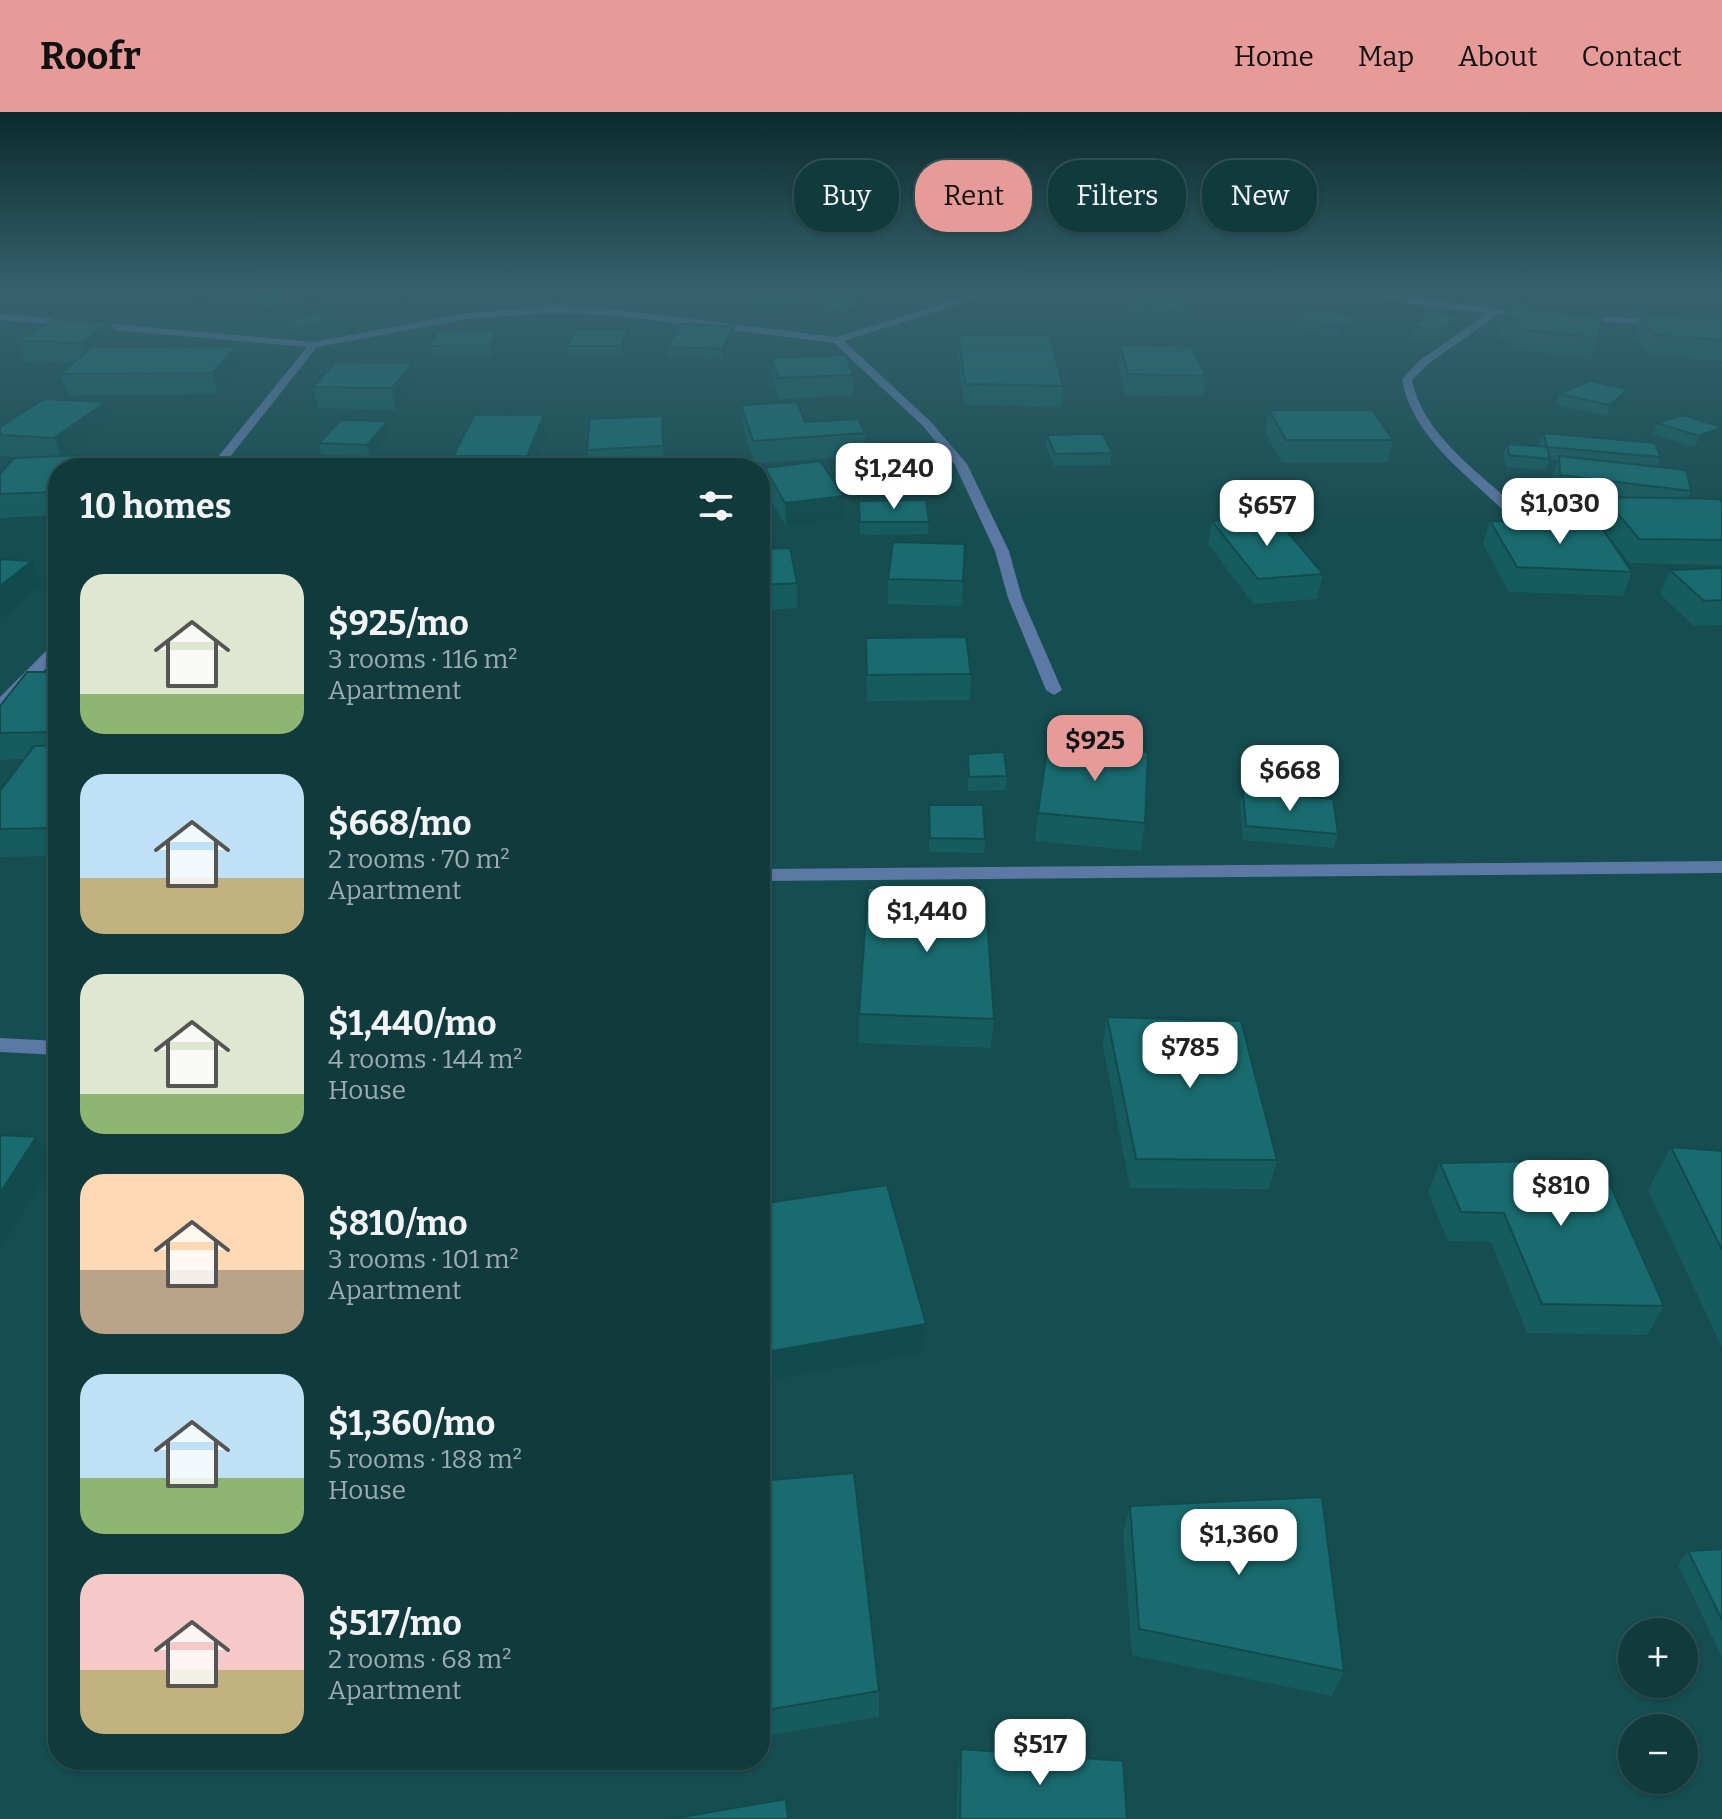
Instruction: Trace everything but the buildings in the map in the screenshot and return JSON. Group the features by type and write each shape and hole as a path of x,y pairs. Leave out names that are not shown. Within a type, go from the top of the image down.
{"street":[{"path":"223,458 293,371"},
{"path":"870,371 927,424 961,464 1002,551 1015,598 1054,690"},
{"path":"1415,371 1407,379 1407,389 1425,423 1509,508"},
{"path":"0,706 48,657"},
{"path":"770,875 1722,867"},
{"path":"0,1045 48,1047"}]}
